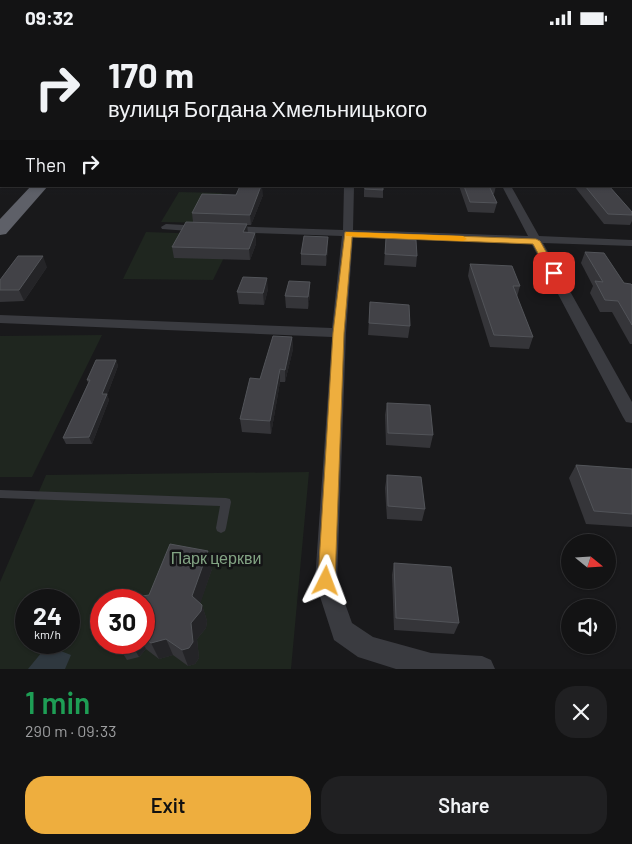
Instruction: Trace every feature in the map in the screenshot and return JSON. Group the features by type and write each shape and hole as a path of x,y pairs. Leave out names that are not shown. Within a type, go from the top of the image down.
{"highway":[{"path":"0,230 39,187"}],"street":[{"path":"349,187 348,234 338,333 326,581 343,631 367,648 431,666 482,669"},
{"path":"507,187 632,417"},
{"path":"166,227 632,243"},
{"path":"0,319 338,333"}],"lane":[{"path":"0,494 226,502 222,528"}],"green space":[{"path":"179,192 222,193 209,223 161,222"},
{"path":"146,232 235,235 213,280 123,279"},
{"path":"102,335 32,477 0,477 0,336"},
{"name":"Парк церкви","path":"309,472 291,669 0,669 0,582 46,475"}],"shaded area":[{"path":"40,654 71,655 65,669 28,669"}],"building":[{"path":"240,187 261,187 250,215 192,213 202,194 236,195"},
{"path":"365,187 383,187 383,190 365,189"},
{"path":"464,187 489,187 497,203 470,202"},
{"path":"586,187 610,187 632,212 632,215 608,214"},
{"path":"186,222 247,224 243,232 255,233 249,249 172,247"},
{"path":"304,236 328,237 326,255 301,254"},
{"path":"386,238 416,240 417,256 385,254"},
{"path":"585,252 604,253 624,283 632,285 632,325 618,301 605,300 595,281 603,282"},
{"path":"18,256 43,256 19,290 0,290 0,280"},
{"path":"470,264 512,266 520,286 513,286 533,337 494,335"},
{"path":"243,277 267,278 263,293 237,292"},
{"path":"289,281 310,282 308,297 285,296"},
{"path":"370,302 409,305 410,326 369,323"},
{"path":"273,336 292,337 285,370 280,369 270,421 240,419 250,378 260,379"},
{"path":"96,360 116,360 102,394 107,394 89,437 63,438 90,380 87,380"},
{"path":"387,403 430,405 433,435 388,433"},
{"path":"576,465 632,469 632,514 594,511"},
{"path":"387,475 421,477 425,509 388,506"},
{"path":"170,544 208,551 192,596 202,605 201,611 191,623 193,642 189,648 182,650 166,639 155,642 155,589 151,589"},
{"path":"394,563 451,567 459,623 396,618"}],"slow traffic":[{"path":"348,234 463,239"}],"route":[{"path":"326,581 338,333 348,234 536,241 554,273"}]}
